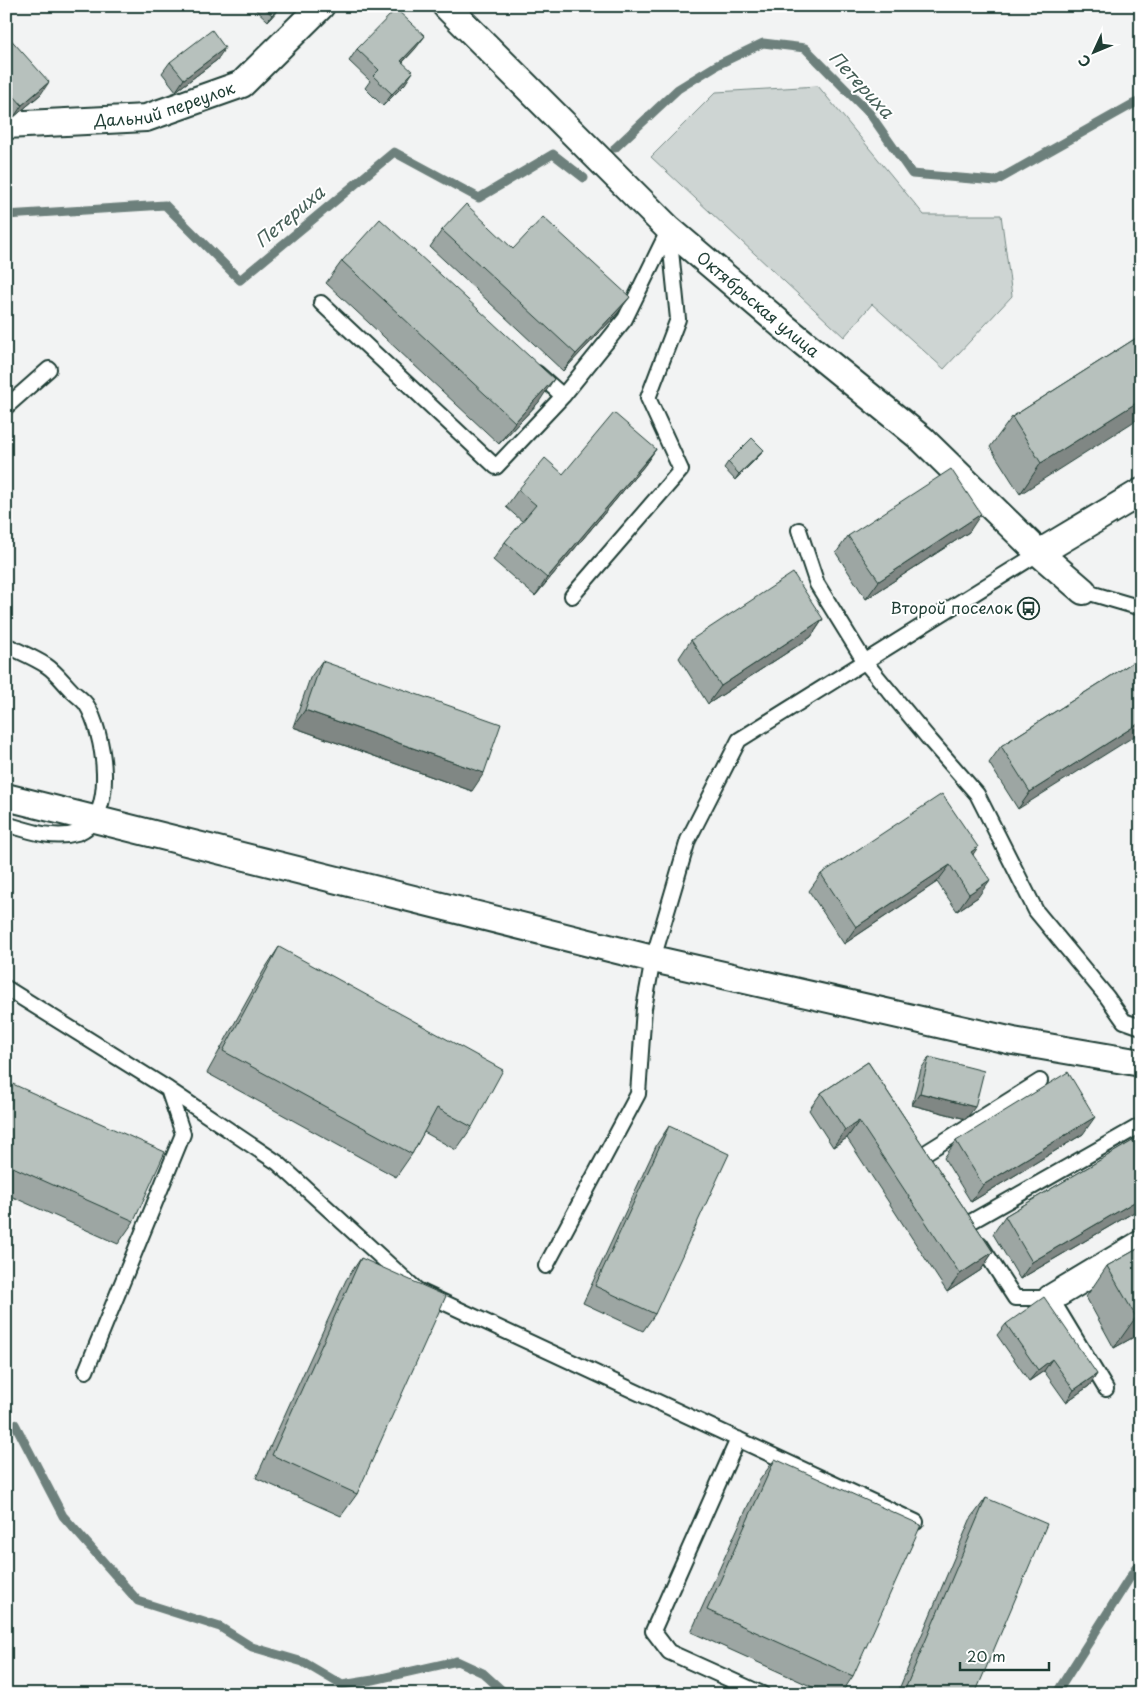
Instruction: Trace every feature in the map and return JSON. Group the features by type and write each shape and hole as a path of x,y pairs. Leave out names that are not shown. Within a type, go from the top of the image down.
{"street":[{"name":"Дальний переулок","path":"6,125 146,118 242,84 322,6"},
{"name":"Октябрьская улица","path":"446,6 669,229 783,326 922,438 1039,553 1082,591"},
{"path":"1039,553 1141,492"},
{"path":"6,797 653,959 1013,1041 1141,1063"},
{"path":"1051,1298 1141,1244"}],"lane":[{"path":"321,304 496,467 563,396 625,319 669,229"},
{"path":"572,596 681,470 648,398 678,320 669,229"},
{"path":"526,364 563,396"},
{"path":"6,407 49,369"},
{"path":"799,530 818,584 865,662 928,739 977,794 1036,911 1107,997 1124,1021 1141,1027"},
{"path":"546,1266 638,1094 644,1008 653,959 688,840 739,740 1039,553"},
{"path":"1082,591 1141,608"},
{"path":"6,645 48,667 86,704 99,738 105,772 102,802 95,820 79,832 61,835 38,833 6,824"},
{"path":"6,988 168,1089 278,1163 417,1290 916,1522"},
{"path":"922,1155 1040,1081"},
{"path":"86,1371 184,1134 168,1089"},
{"path":"1106,1389 1051,1298 1015,1298 964,1220 1141,1125"},
{"path":"738,1439 654,1631 669,1652 762,1694"}],"shaded area":[{"path":"818,86 924,215 1001,215 1012,296 944,369 872,304 844,337 651,157 716,92"}],"building":[{"path":"262,6 280,6 272,15"},
{"path":"396,9 425,36 401,61 413,72 392,94 373,76 379,70 357,49"},
{"path":"212,30 225,48 184,79 170,62"},
{"path":"6,34 49,82 22,105 6,87"},
{"path":"466,204 513,249 543,217 630,297 576,354 442,230"},
{"path":"380,219 554,379 515,422 342,261"},
{"path":"1141,335 1141,400 1041,463 1012,417"},
{"path":"614,413 656,449 547,578 505,542 536,505 518,490 545,458 563,474"},
{"path":"752,438 764,450 739,474 728,462"},
{"path":"951,469 981,514 879,581 848,536"},
{"path":"793,573 823,619 721,686 691,640"},
{"path":"1141,657 1141,722 1030,792 1001,746"},
{"path":"322,661 501,724 484,773 305,710"},
{"path":"942,794 978,847 971,852 990,880 969,894 950,865 856,927 821,874"},
{"path":"279,947 503,1070 472,1127 437,1108 412,1154 223,1051"},
{"path":"929,1057 984,1071 975,1107 920,1093"},
{"path":"868,1062 993,1252 960,1274 859,1121 845,1130 821,1093"},
{"path":"1068,1072 1095,1117 983,1185 956,1141"},
{"path":"6,1081 165,1152 134,1221 6,1164"},
{"path":"669,1126 729,1154 655,1314 595,1286"},
{"path":"1141,1136 1141,1198 1032,1262 1005,1216"},
{"path":"1141,1247 1141,1314 1136,1317 1107,1266"},
{"path":"361,1258 446,1296 357,1494 272,1455"},
{"path":"1044,1297 1097,1374 1074,1390 1052,1359 1038,1370 1006,1324"},
{"path":"775,1459 921,1525 853,1676 707,1610"},
{"path":"986,1498 1047,1524 975,1694 903,1694"}],"waterway":[{"name":"Петериха","path":"615,148 678,89 717,65 763,43 805,48 870,114 912,174 996,181 1141,101"},
{"name":"Петериха","path":"6,215 165,205 240,280 394,152 479,198 553,154 584,178"},
{"path":"6,1425 15,1424 63,1516 138,1601 220,1627 252,1647 303,1662 342,1685 457,1661 483,1673 506,1694"},
{"path":"1056,1694 1141,1560"}],"place":[{"name":"Второй поселок","path":"1029,608"}]}
